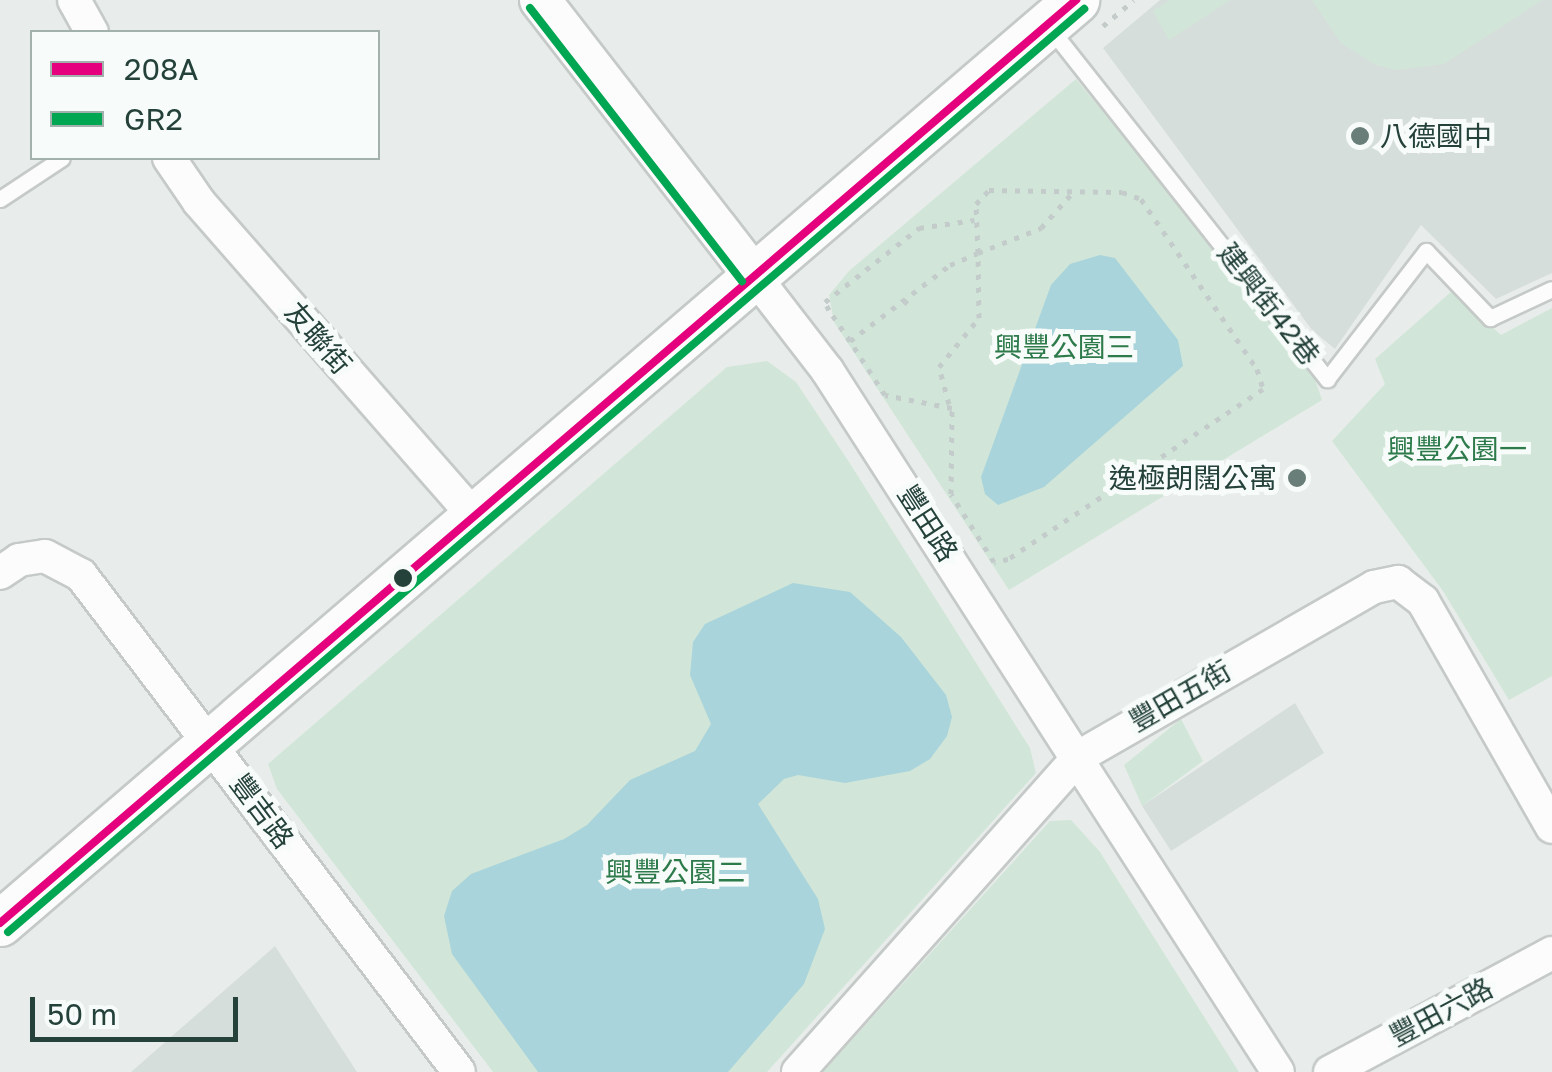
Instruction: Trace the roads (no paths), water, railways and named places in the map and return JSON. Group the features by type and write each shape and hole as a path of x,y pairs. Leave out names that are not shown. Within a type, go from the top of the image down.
{"main road":[{"path":"0,922 212,744 752,274 1071,21"}],"street":[{"path":"74,0 91,30"},
{"name":"豐田路","path":"540,0 827,370 1080,756 1278,1072"},
{"name":"友聯街","path":"170,160 199,202 473,515"},
{"name":"豐吉路","path":"0,573 19,560 46,556 82,575 459,1072"},
{"name":"豐田五街","path":"798,1072 1080,756 1340,605 1398,582 1422,602 1552,827"},
{"name":"豐田六路","path":"1330,1072 1552,953"}],"lane":[{"name":"建興街42巷","path":"1071,21 1328,378 1426,251 1490,318 1552,289"},
{"path":"0,200 59,160"}],"water":[{"path":"1100,255 1115,258 1178,340 1183,366 1044,487 998,505 985,494 981,477 1051,285 1070,264"},
{"path":"793,583 850,592 901,637 946,695 952,717 947,736 930,759 910,771 845,783 798,775 784,779 758,804 818,899 825,929 804,984 728,1072 538,1072 452,954 444,916 452,891 471,874 564,839 587,825 630,780 695,751 711,724 690,675 693,642 705,624"}],"place":[{"name":"八德國中","path":"1360,136"},
{"name":"逸極朗闊公寓","path":"1297,478"}],"park label":[{"name":"興豐公園三","path":"1064,347"},
{"name":"興豐公園一","path":"1457,449"},
{"name":"興豐公園二","path":"675,872"}]}
